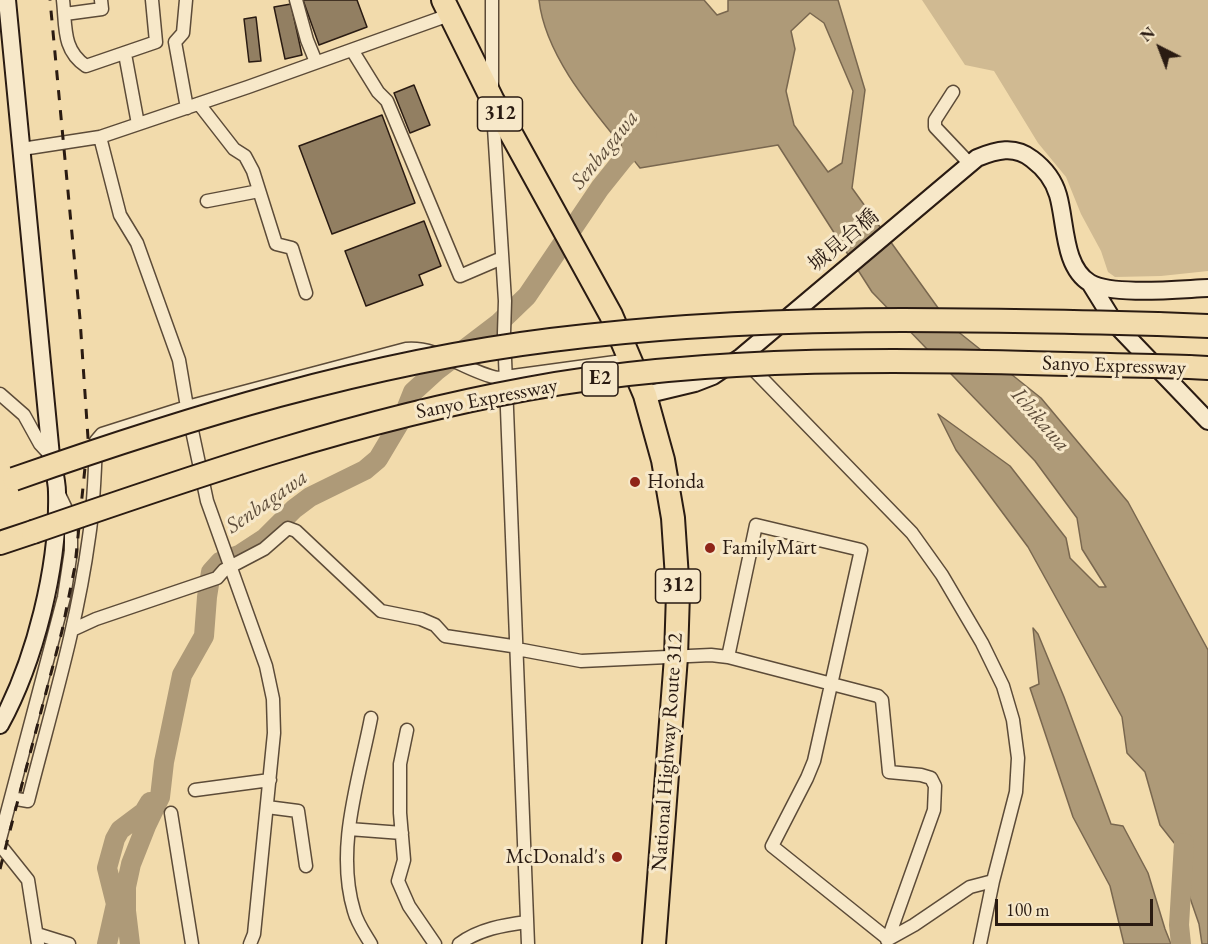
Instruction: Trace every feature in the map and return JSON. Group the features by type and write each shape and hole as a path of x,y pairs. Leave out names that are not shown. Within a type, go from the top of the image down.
{"highway":[{"name":"National Highway Route 312","path":"446,7 492,99 611,315 645,394 663,460 673,518 678,593 676,657 654,944"},
{"name":"Sanyo Expressway","path":"14,479 174,425 285,393 470,352 549,340 700,324 801,320 909,319 1208,326"},
{"name":"Sanyo Expressway","path":"0,543 206,472 303,442 377,421 541,387 707,367 788,363 943,361 1198,368"}],"street":[{"path":"0,725 32,651 44,606 53,555 57,491 51,456 7,0"},
{"path":"63,0 66,40 75,59 86,66 156,42 152,0"},
{"path":"65,14 102,9 101,0"},
{"path":"186,0 183,33 175,42 193,106 234,148 245,156 253,171 276,244 292,248 306,293"},
{"path":"296,0 316,62"},
{"path":"492,0 492,99 505,301 504,333 528,944"},
{"path":"22,148 100,137 352,50 446,7"},
{"path":"352,50 378,92 387,101 460,276 502,258"},
{"path":"125,54 138,124"},
{"path":"953,92 934,120 935,127 970,164"},
{"path":"100,137 120,215 137,243 179,360 207,501 266,666 273,699 274,733 270,780 254,934 250,944"},
{"name":"城見台橋","path":"645,394 704,379 744,355 970,164 985,155 1009,149 1026,154 1048,174 1057,190 1068,247 1076,270 1090,283 1116,325 1177,390 1206,417"},
{"path":"207,201 259,191"},
{"path":"1090,283 1109,289 1208,288"},
{"path":"11,798 28,801 72,630 89,536 96,441 102,434 187,407 389,353 417,348 427,350 483,375 507,378 630,360"},
{"path":"744,355 912,533 942,575 982,642 1003,686 1014,720 1018,758 1016,792 993,881 980,944"},
{"path":"0,394 24,415 40,444 51,456"},
{"path":"0,839 64,597 71,551 70,521 57,491"},
{"path":"728,657 756,525 861,550 813,762 772,846 885,941"},
{"path":"72,630 96,619 217,578 224,570 232,568 264,549 288,528 296,531 381,611 435,624 445,636 512,646 517,649 581,661 711,655 728,657 878,696 882,700 889,772 931,778 935,786 934,810 885,941"},
{"path":"371,718 349,830 346,872 357,920 371,944"},
{"path":"407,730 400,764 404,864 398,881 409,906 435,944"},
{"path":"195,790 270,780"},
{"path":"267,807 298,811 306,867"},
{"path":"171,813 192,944"},
{"path":"349,830 402,833"},
{"path":"0,845 28,880 37,939 69,944"},
{"path":"885,941 914,926 970,887 993,881"},
{"path":"459,944 490,929 527,922"}],"shaded area":[{"path":"922,0 1208,0 1208,271 1161,276 1115,277 1108,272 1101,251 1081,214 1066,177 1038,143 994,71 965,65"}],"water":[{"path":"539,0 704,0 717,15 728,11 728,0 838,0 865,90 852,188 951,326 1041,398 1128,502 1208,650 1208,944 1202,944 1199,924 1175,844 1160,825 1145,772 1127,753 1122,717 1028,547 956,450 938,414 1010,466 1066,538 1070,558 1099,587 1106,587 1082,549 1077,518 1035,461 872,292 778,145 640,168 593,110 564,68 552,46","holes":["810,13 824,23 853,91 842,163 828,172 794,125 786,91 795,49 791,31"]},
{"path":"1033,628 1038,634 1064,697 1111,824 1123,826 1148,873 1171,944 1124,944 1110,886 1073,817 1030,688 1039,684"}],"building":[{"path":"303,0 357,0 367,27 319,45"},
{"path":"291,4 302,55 285,59 274,7"},
{"path":"256,17 261,61 249,62 244,19"},
{"path":"414,85 430,125 410,133 394,93"},
{"path":"382,115 415,203 332,234 299,146"},
{"path":"424,221 441,266 419,275 423,285 366,306 345,251"}],"waterway":[{"name":"Senbagawa","path":"130,944 126,887 131,864 160,797 164,762 182,675 204,636 211,572 220,562 239,555 265,538 294,509 310,497 365,470 378,459 403,417 413,392 436,371 499,323 527,296 600,188 647,134"},
{"path":"107,944 116,904 107,868 115,839 120,830 144,812 150,802"},
{"name":"Ichikawa","path":"1181,944 1179,925 1184,843"}],"railway":[{"path":"0,869 62,631 75,566 88,438 80,319 50,0"}],"place":[{"name":"Honda","path":"635,482"},
{"name":"FamilyMart","path":"710,548"},
{"name":"McDonald's","path":"617,857"}]}
